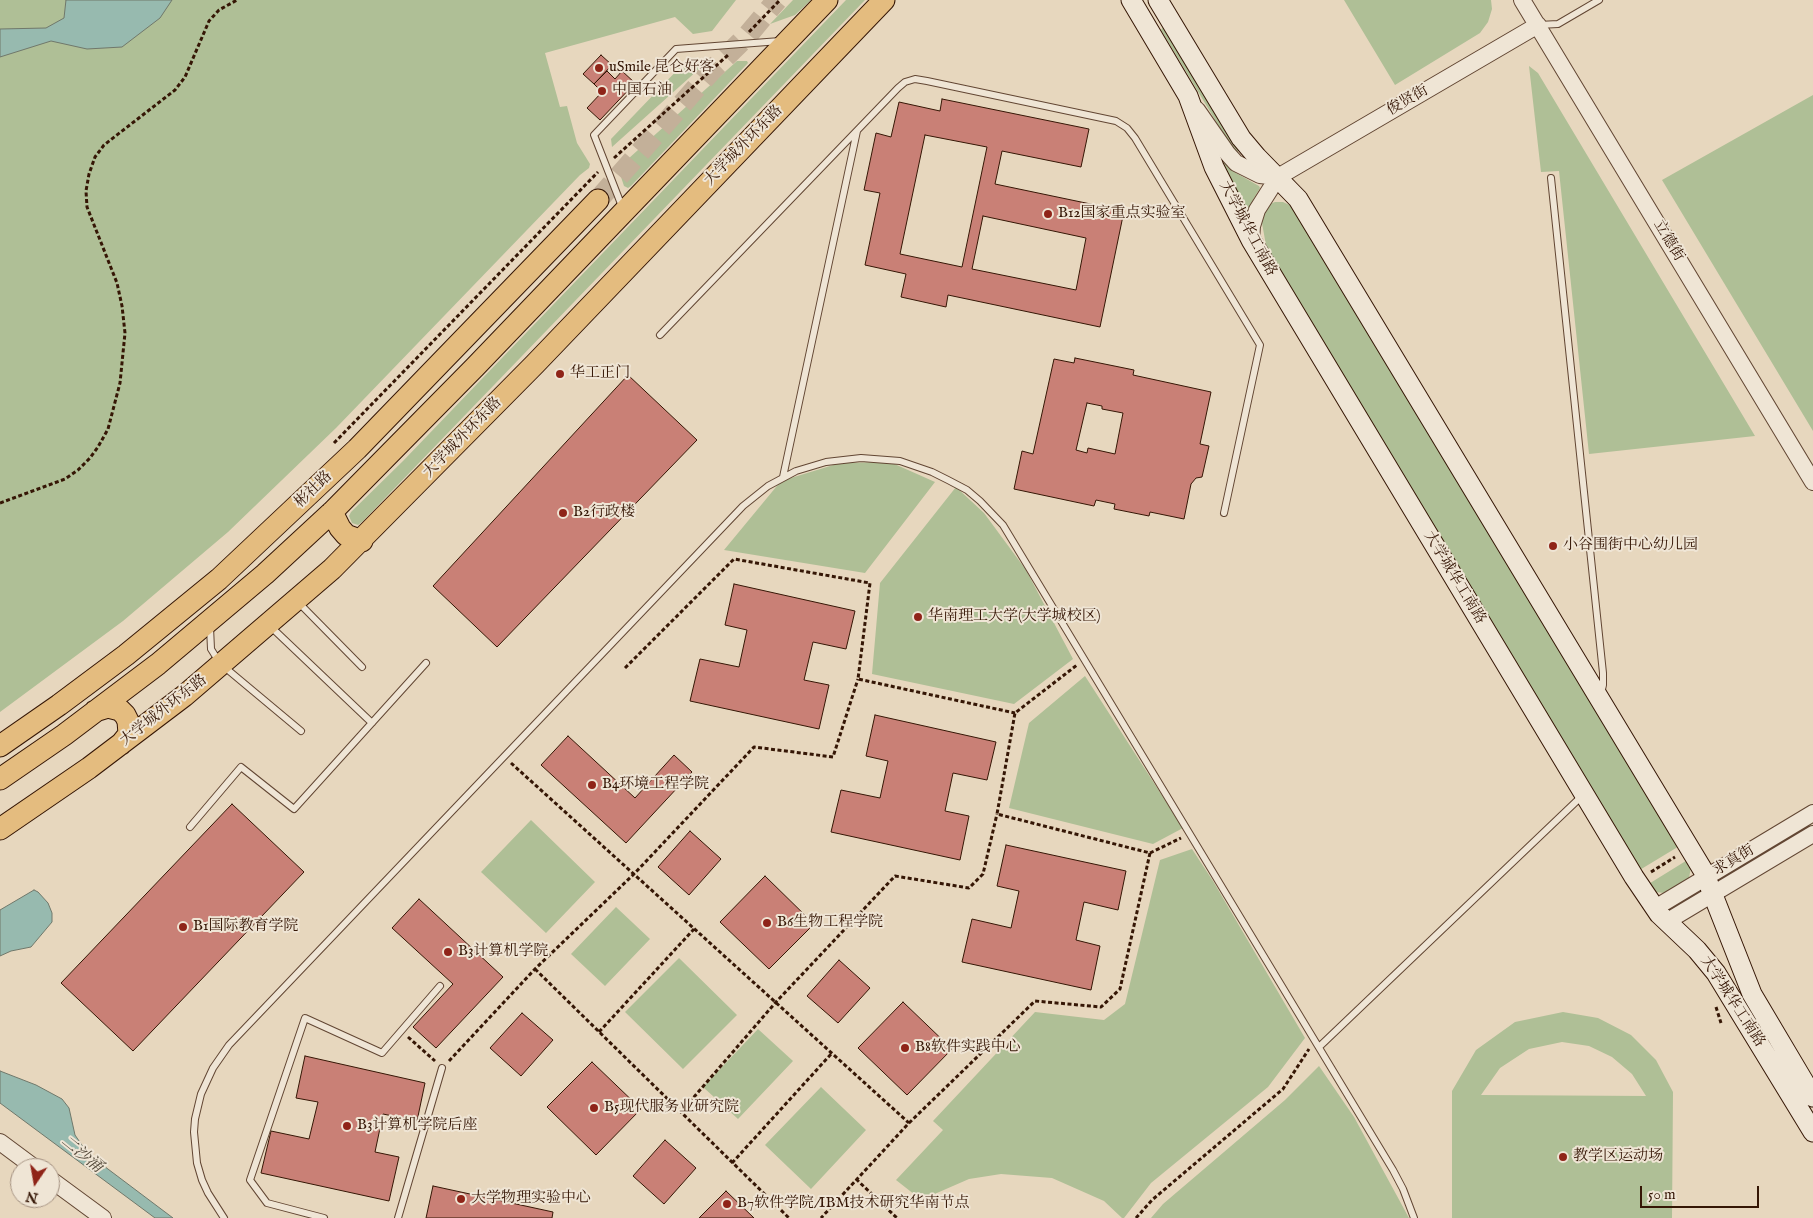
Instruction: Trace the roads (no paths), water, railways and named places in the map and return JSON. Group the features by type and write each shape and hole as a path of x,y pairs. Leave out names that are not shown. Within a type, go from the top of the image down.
{"main road":[{"path":"0,779 96,711 158,664 265,574 332,512 415,429 827,0"},
{"name":"大学城外环东路","path":"0,829 89,768 222,665 297,601 362,541 542,357 884,0"},
{"name":"大学城华工南路","path":"1131,0 1188,96 1214,167 1251,241 1634,877 1661,915 1712,967 1813,1132"},
{"name":"大学城华工南路","path":"1158,0 1241,138 1292,192 1304,208 1598,698 1710,886 1752,994 1813,1097"},
{"name":"彬社路","path":"0,746 126,656 219,579 364,442 598,200"},
{"path":"332,512 346,535 362,541"},
{"path":"96,711 108,707 120,710 125,715 128,721 128,734 121,744"}],"street":[{"name":"立德街","path":"1522,0 1813,482"},
{"name":"俊贤街","path":"1251,241 1252,226 1257,210 1278,178 1538,25"},
{"path":"1188,96 1236,163 1260,175 1278,178"},
{"name":"求真街","path":"1710,886 1813,813"},
{"name":"求真街","path":"1661,915 1710,886 1813,834"},
{"path":"0,1142 22,1158"},
{"path":"60,1186 102,1218"}],"lane":[{"path":"1538,25 1558,24 1599,0"},
{"path":"624,212 594,135 669,56 676,49 788,40"},
{"path":"660,335 905,82 927,80 1116,121 1127,128 1260,345 1224,513"},
{"path":"783,477 857,130"},
{"path":"1551,178 1603,673 1602,690 1598,698"},
{"path":"224,1218 202,1180 197,1163 194,1132 201,1094 206,1080 220,1057 732,517 756,495 783,477 826,462 843,459 882,459 900,462 932,472 967,490 1004,525 1316,1046 1393,1170 1403,1189 1414,1218"},
{"path":"297,601 362,667"},
{"path":"210,620 209,638 211,649 222,665 301,731"},
{"path":"269,625 372,723"},
{"path":"190,827 241,767 294,809 426,663"},
{"path":"1316,1046 1584,794"},
{"path":"324,1218 267,1203 250,1180 305,1018 382,1053 440,986"},
{"path":"398,1218 442,1068"}],"water":[{"path":"66,0 172,0 160,18 122,47 87,49 51,41 0,57 0,29 46,28 64,18"},
{"path":"34,890 48,903 52,913 52,922 31,947 11,951 0,956 0,910"},
{"name":"二沙涌","path":"0,1071 36,1085 62,1099 69,1108 75,1135 88,1154 173,1218 155,1218 0,1103"}],"tunnel":[{"path":"598,200 711,71 747,36 777,0"}],"place":[{"name":"uSmile 昆仑好客","path":"599,68"},
{"name":"中国石油","path":"602,91"},
{"name":"B12国家重点实验室","path":"1048,214"},
{"name":"华工正门","path":"560,374"},
{"name":"B2行政楼","path":"563,513"},
{"name":"小谷围街中心幼儿园","path":"1553,546"},
{"name":"华南理工大学(大学城校区)","path":"918,617"},
{"name":"B4环境工程学院","path":"592,785"},
{"name":"B6生物工程学院","path":"767,923"},
{"name":"B1国际教育学院","path":"183,927"},
{"name":"B3计算机学院","path":"448,952"},
{"name":"B8软件实践中心","path":"905,1048"},
{"name":"B5现代服务业研究院","path":"594,1108"},
{"name":"B3计算机学院后座","path":"347,1126"},
{"name":"教学区运动场","path":"1563,1157"},
{"name":"大学物理实验中心","path":"461,1199"},
{"name":"B7软件学院/IBM技术研究华南节点","path":"727,1204"}]}
